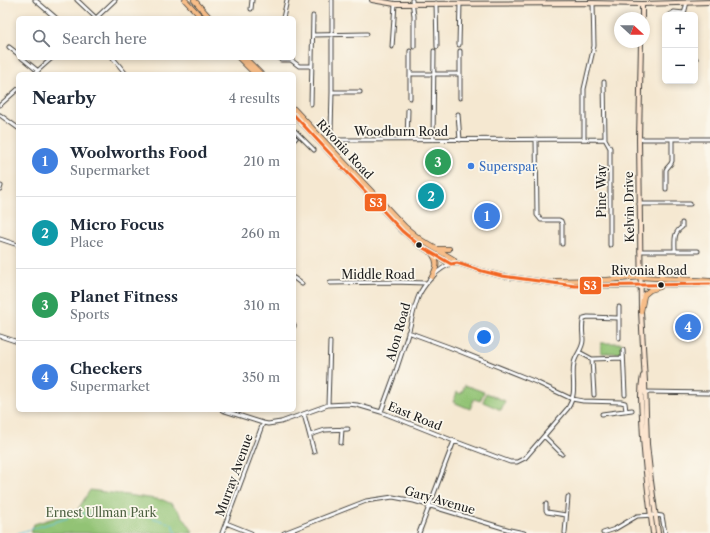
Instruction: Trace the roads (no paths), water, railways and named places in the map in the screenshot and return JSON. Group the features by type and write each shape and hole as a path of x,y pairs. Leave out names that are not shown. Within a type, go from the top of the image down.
{"main road":[{"path":"185,0 200,16"},
{"path":"194,0 208,16"},
{"path":"372,0 395,4 412,2 710,2"},
{"path":"643,12 645,2"},
{"name":"Kelvin Drive","path":"641,48 639,139 640,285 644,372 643,392 653,515 653,533"},
{"path":"241,60 253,72"},
{"path":"248,60 259,72"},
{"name":"Rivonia Road","path":"296,111 405,227 434,249 446,261"},
{"name":"Rivonia Road","path":"296,117 402,232 420,246 446,261 509,277 575,286 710,283"},
{"path":"434,249 449,249"},
{"path":"430,252 437,264 432,277"},
{"name":"Rivonia Road","path":"540,281 641,278 710,283"},
{"path":"641,311 642,298 645,293 653,288 667,285"},
{"name":"Kelvin Drive","path":"653,515 658,533"}],"street":[{"path":"35,0 54,16"},
{"path":"77,0 94,16"},
{"path":"98,16 115,0"},
{"path":"251,9 252,0"},
{"path":"283,16 287,0"},
{"name":"Woodburn Road","path":"332,0 331,131 334,139 605,139"},
{"path":"412,2 414,16 414,47"},
{"path":"684,12 687,2"},
{"path":"436,3 437,47"},
{"path":"459,44 460,3"},
{"path":"584,139 585,84 591,64 594,46 593,3"},
{"path":"392,47 395,4"},
{"path":"311,104 313,16"},
{"path":"313,35 367,34"},
{"path":"9,47 16,52"},
{"path":"410,51 410,98"},
{"path":"433,140 434,51"},
{"path":"460,51 460,98"},
{"path":"24,60 38,71 50,60"},
{"path":"115,60 124,72"},
{"path":"281,60 291,60 299,66 312,66"},
{"path":"410,74 460,74"},
{"name":"Pine Way","path":"604,82 605,139 610,148 610,245"},
{"path":"0,105 16,91"},
{"path":"332,92 360,92"},
{"path":"407,140 408,110"},
{"path":"458,114 460,140"},
{"path":"0,115 16,127"},
{"path":"296,133 314,150"},
{"path":"536,139 537,215 541,220 561,221 562,244"},
{"path":"639,139 710,139"},
{"path":"666,189 666,170 672,163 672,139"},
{"path":"639,204 690,204"},
{"path":"675,251 675,235 677,230 682,227 682,223"},
{"path":"0,239 16,244"},
{"path":"640,251 698,251"},
{"name":"Alon Road","path":"381,412 398,364 418,297 426,283 446,261"},
{"path":"296,280 302,284"},
{"name":"Middle Road","path":"330,283 426,283"},
{"path":"619,307 619,338"},
{"path":"572,399 574,391 574,362 583,340 582,324 584,318 618,318"},
{"path":"408,332 529,379 572,399 583,401 621,402 625,404 626,411"},
{"path":"0,336 16,341"},
{"path":"328,405 330,342"},
{"path":"623,350 625,395"},
{"path":"579,352 592,359 623,358"},
{"path":"592,359 594,395"},
{"path":"643,392 710,393"},
{"name":"East Road","path":"228,412 263,424 268,424 280,422 328,405 357,405 381,412 454,441 510,462 514,462 521,461 525,458 568,408 572,399"},
{"path":"602,414 632,410"},
{"path":"304,414 314,452"},
{"name":"Murray Avenue","path":"222,533 263,424"},
{"path":"342,429 342,444"},
{"path":"310,435 325,430 348,429"},
{"path":"544,436 562,454"},
{"path":"419,533 454,441"},
{"name":"Gary Avenue","path":"284,533 366,501 393,497 414,501 430,507 524,533"},
{"path":"565,533 568,497"},
{"path":"546,504 547,512 566,515"},
{"path":"604,533 615,529 637,516 653,515 662,516 665,533"},
{"path":"226,523 251,533"}],"waterway":[{"path":"18,533 81,514 100,512 113,515 147,516 172,524 176,533"}],"place":[{"name":"Planet Fitness","path":"438,162"},
{"name":"Superspar","path":"471,166"},
{"name":"Micro Focus","path":"431,196"},
{"name":"Woolworths Food","path":"487,216"},
{"name":"Checkers","path":"688,327"}],"park label":[{"name":"Ernest Ullman Park","path":"101,512"}]}
